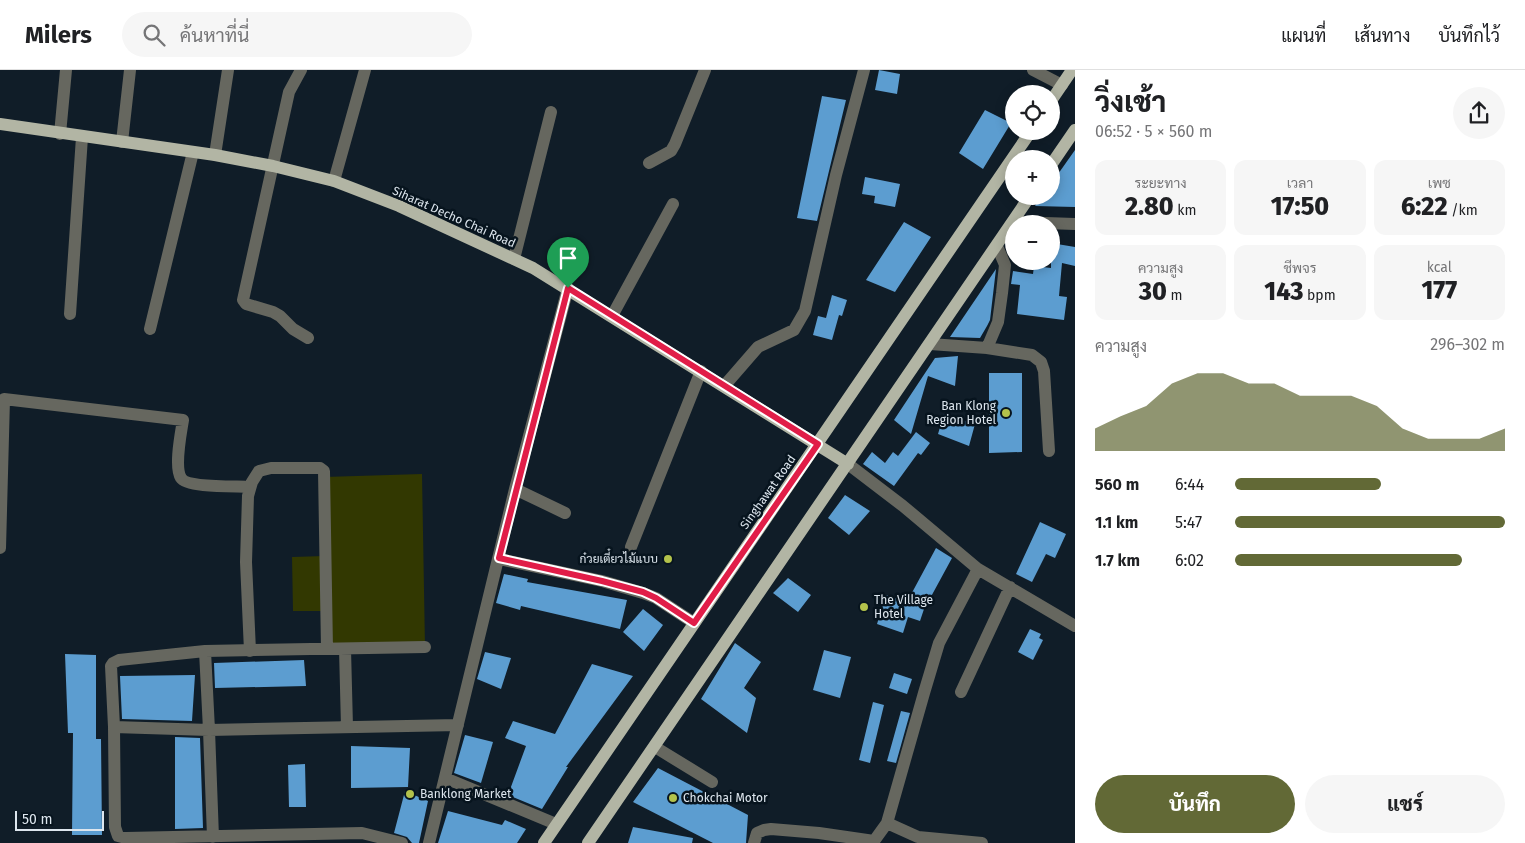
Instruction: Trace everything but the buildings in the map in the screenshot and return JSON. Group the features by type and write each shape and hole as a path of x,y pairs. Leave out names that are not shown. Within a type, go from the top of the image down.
{"main road":[{"path":"1060,88 1072,70"},
{"name":"Siharat Decho Chai Road","path":"0,124 214,155 272,166 334,181 399,206 533,268 568,288 848,464"},
{"path":"1060,152 1075,130"},
{"name":"Singhawat Road","path":"544,843 1025,140"},
{"path":"588,843 1005,233"}],"street":[{"path":"60,134 66,70"},
{"path":"122,142 130,70"},
{"path":"214,155 228,70"},
{"path":"301,70 289,92 243,300 246,304 280,316 308,338"},
{"path":"334,181 365,70"},
{"path":"649,163 670,151 675,144 705,70"},
{"path":"724,385 758,347 794,330 805,311 836,175 864,70"},
{"path":"1033,70 1062,85"},
{"path":"514,259 551,112"},
{"path":"70,314 82,137"},
{"path":"150,329 193,152"},
{"path":"612,316 673,204"},
{"path":"1060,224 1075,224"},
{"path":"986,348 998,322 1002,293 1004,265 996,246"},
{"path":"429,843 516,489 568,288"},
{"path":"930,344 986,348 1032,355 1041,362 1044,371 1049,451"},
{"path":"631,547 701,371"},
{"path":"0,548 4,399 183,420 178,470 181,478 186,483 250,487"},
{"path":"848,464 903,506 978,569 1075,626"},
{"path":"250,651 246,562 248,496 256,476 263,469 320,468 324,471 327,649"},
{"path":"516,489 565,513"},
{"path":"499,558 643,592 656,598 694,623"},
{"path":"754,843 757,833 771,829 819,833 874,841 887,823 939,643 978,569"},
{"path":"961,692 1010,588"},
{"path":"402,843 362,833 126,838 116,835 114,726 110,669 113,663 119,660 205,652 425,647"},
{"path":"345,649 347,727"},
{"path":"205,652 213,837"},
{"path":"114,726 209,730 458,725"},
{"path":"655,747 712,782"},
{"path":"445,778 556,824"},
{"path":"887,823 918,837 982,843"}],"green space":[{"path":"422,474 425,647 327,649 326,611 293,611 292,557 325,556 324,477"}],"place":[{"name":"Ban Klong Region Hotel","path":"1006,413"},
{"name":"ก๋วยเตี๋ยวไม้แบบ","path":"668,559"},
{"name":"The Village Hotel","path":"864,607"},
{"name":"Banklong Market","path":"410,794"},
{"name":"Chokchai Motor","path":"673,798"}],"route":[{"path":"568,288 818,444 694,623 656,598 643,592 499,558 568,288"}]}
